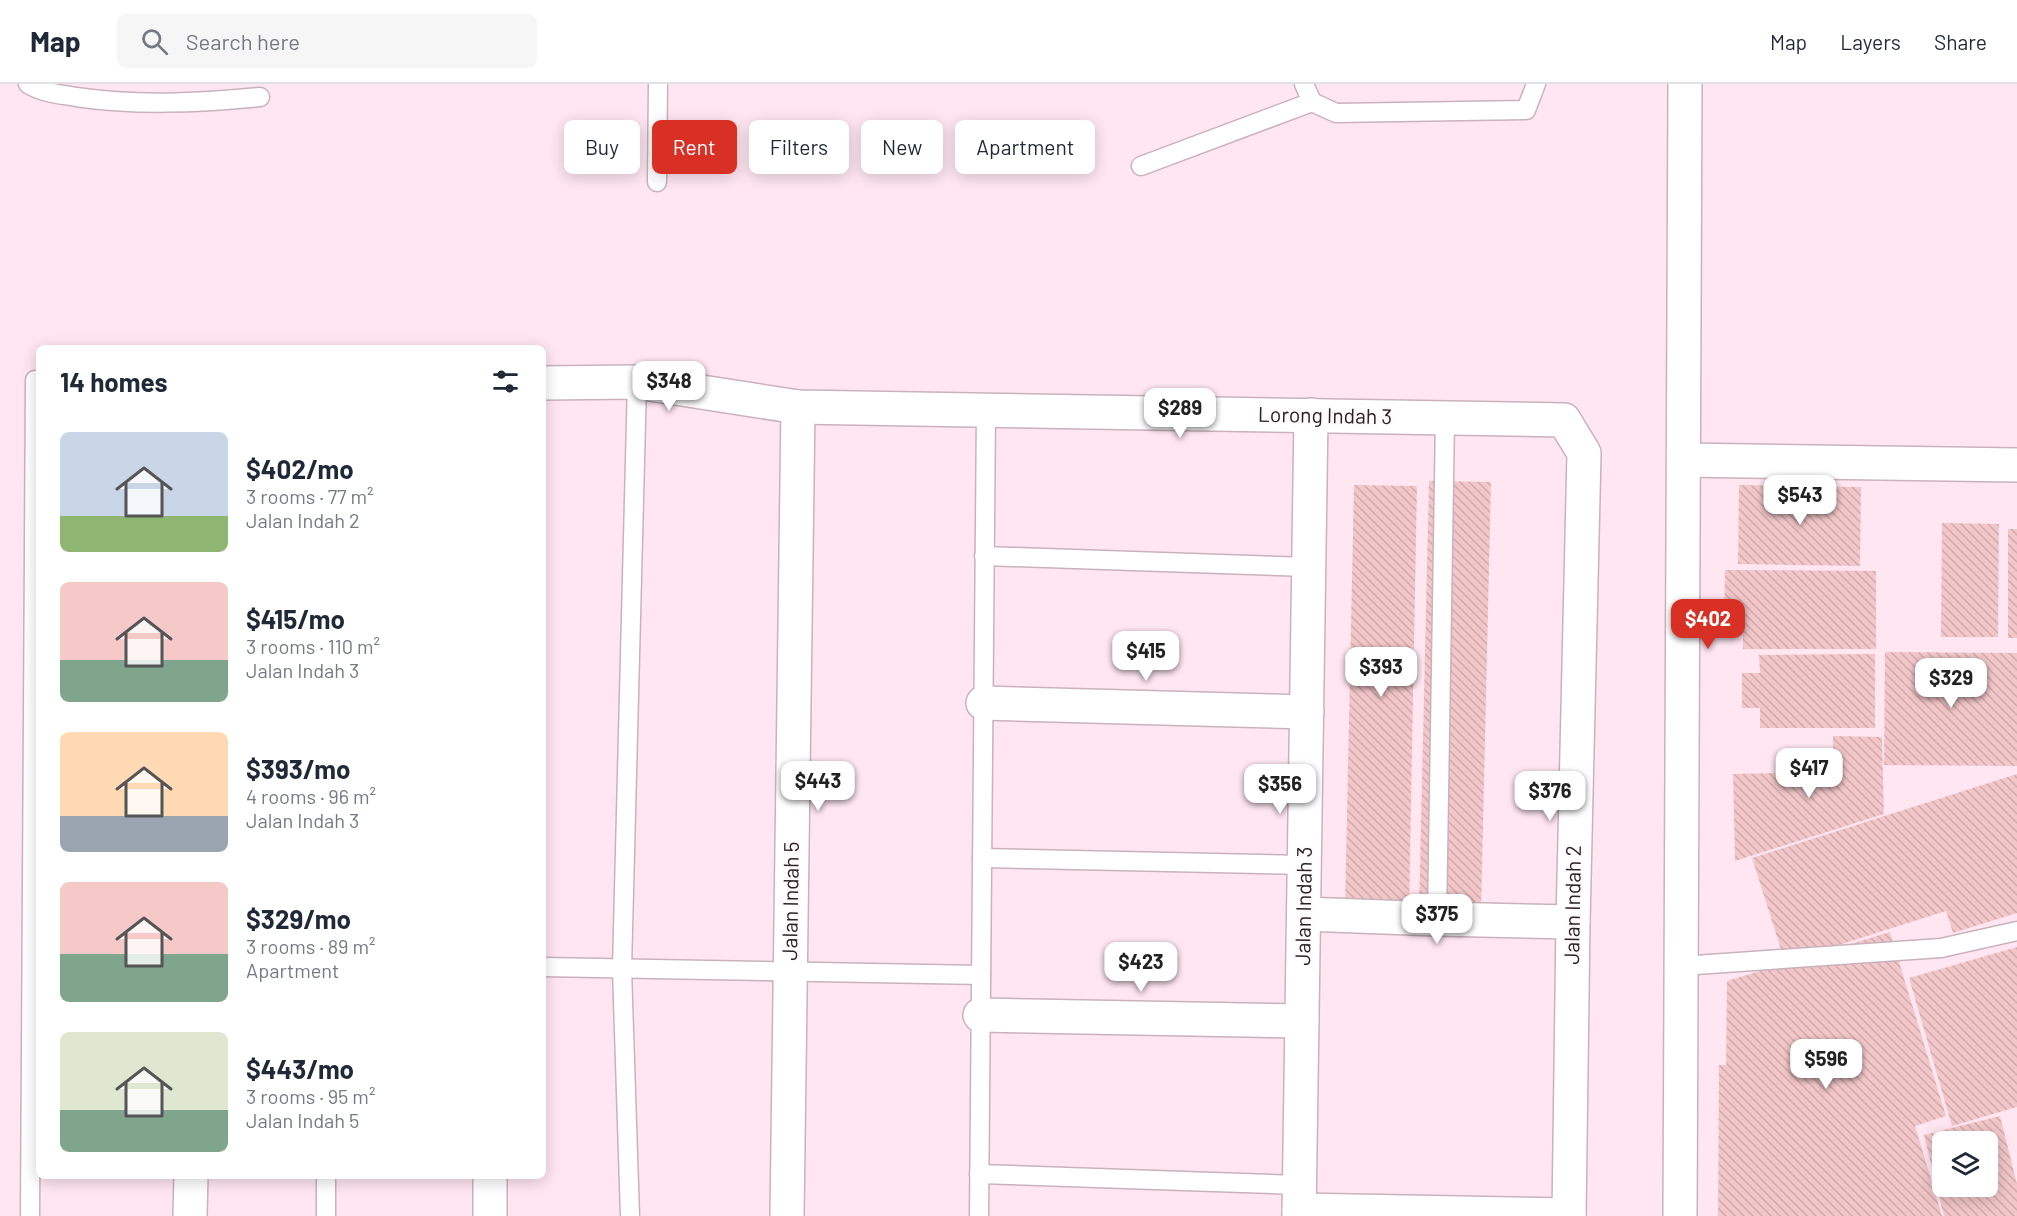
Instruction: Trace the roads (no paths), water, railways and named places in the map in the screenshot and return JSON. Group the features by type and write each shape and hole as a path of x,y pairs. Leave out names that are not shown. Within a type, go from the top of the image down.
{"street":[{"path":"1680,1216 1685,84"},
{"name":"Lorong Indah 3","path":"546,383 637,382 798,406 1564,420"},
{"name":"Jalan Indah 5","path":"787,1216 798,406"},
{"name":"Jalan Indah 3","path":"1299,1204 1311,415"},
{"name":"Jalan Indah 2","path":"1564,420 1584,453 1569,1216"},
{"path":"1684,460 2017,465"},
{"path":"983,703 1307,712"},
{"path":"1304,914 1573,922"},
{"path":"980,1016 1302,1021"},
{"path":"190,1179 190,1216"},
{"path":"490,1179 490,1216"},
{"path":"1299,1204 1432,1214 1569,1216"}],"lane":[{"path":"28,84 39,91 113,103 202,103 260,97"},
{"path":"657,182 658,84"},
{"path":"1304,84 1312,102 1336,113 1526,110 1536,84"},
{"path":"1141,166 1312,102"},
{"path":"30,1216 35,961 36,380"},
{"path":"630,1216 622,969 637,382"},
{"path":"979,1216 986,410"},
{"path":"1437,919 1445,418"},
{"path":"984,556 1309,567"},
{"path":"982,858 1304,865"},
{"path":"1681,966 1941,948 2017,930"},
{"path":"546,967 981,975"},
{"path":"979,1174 1299,1204"},
{"path":"326,1179 326,1216"}]}
